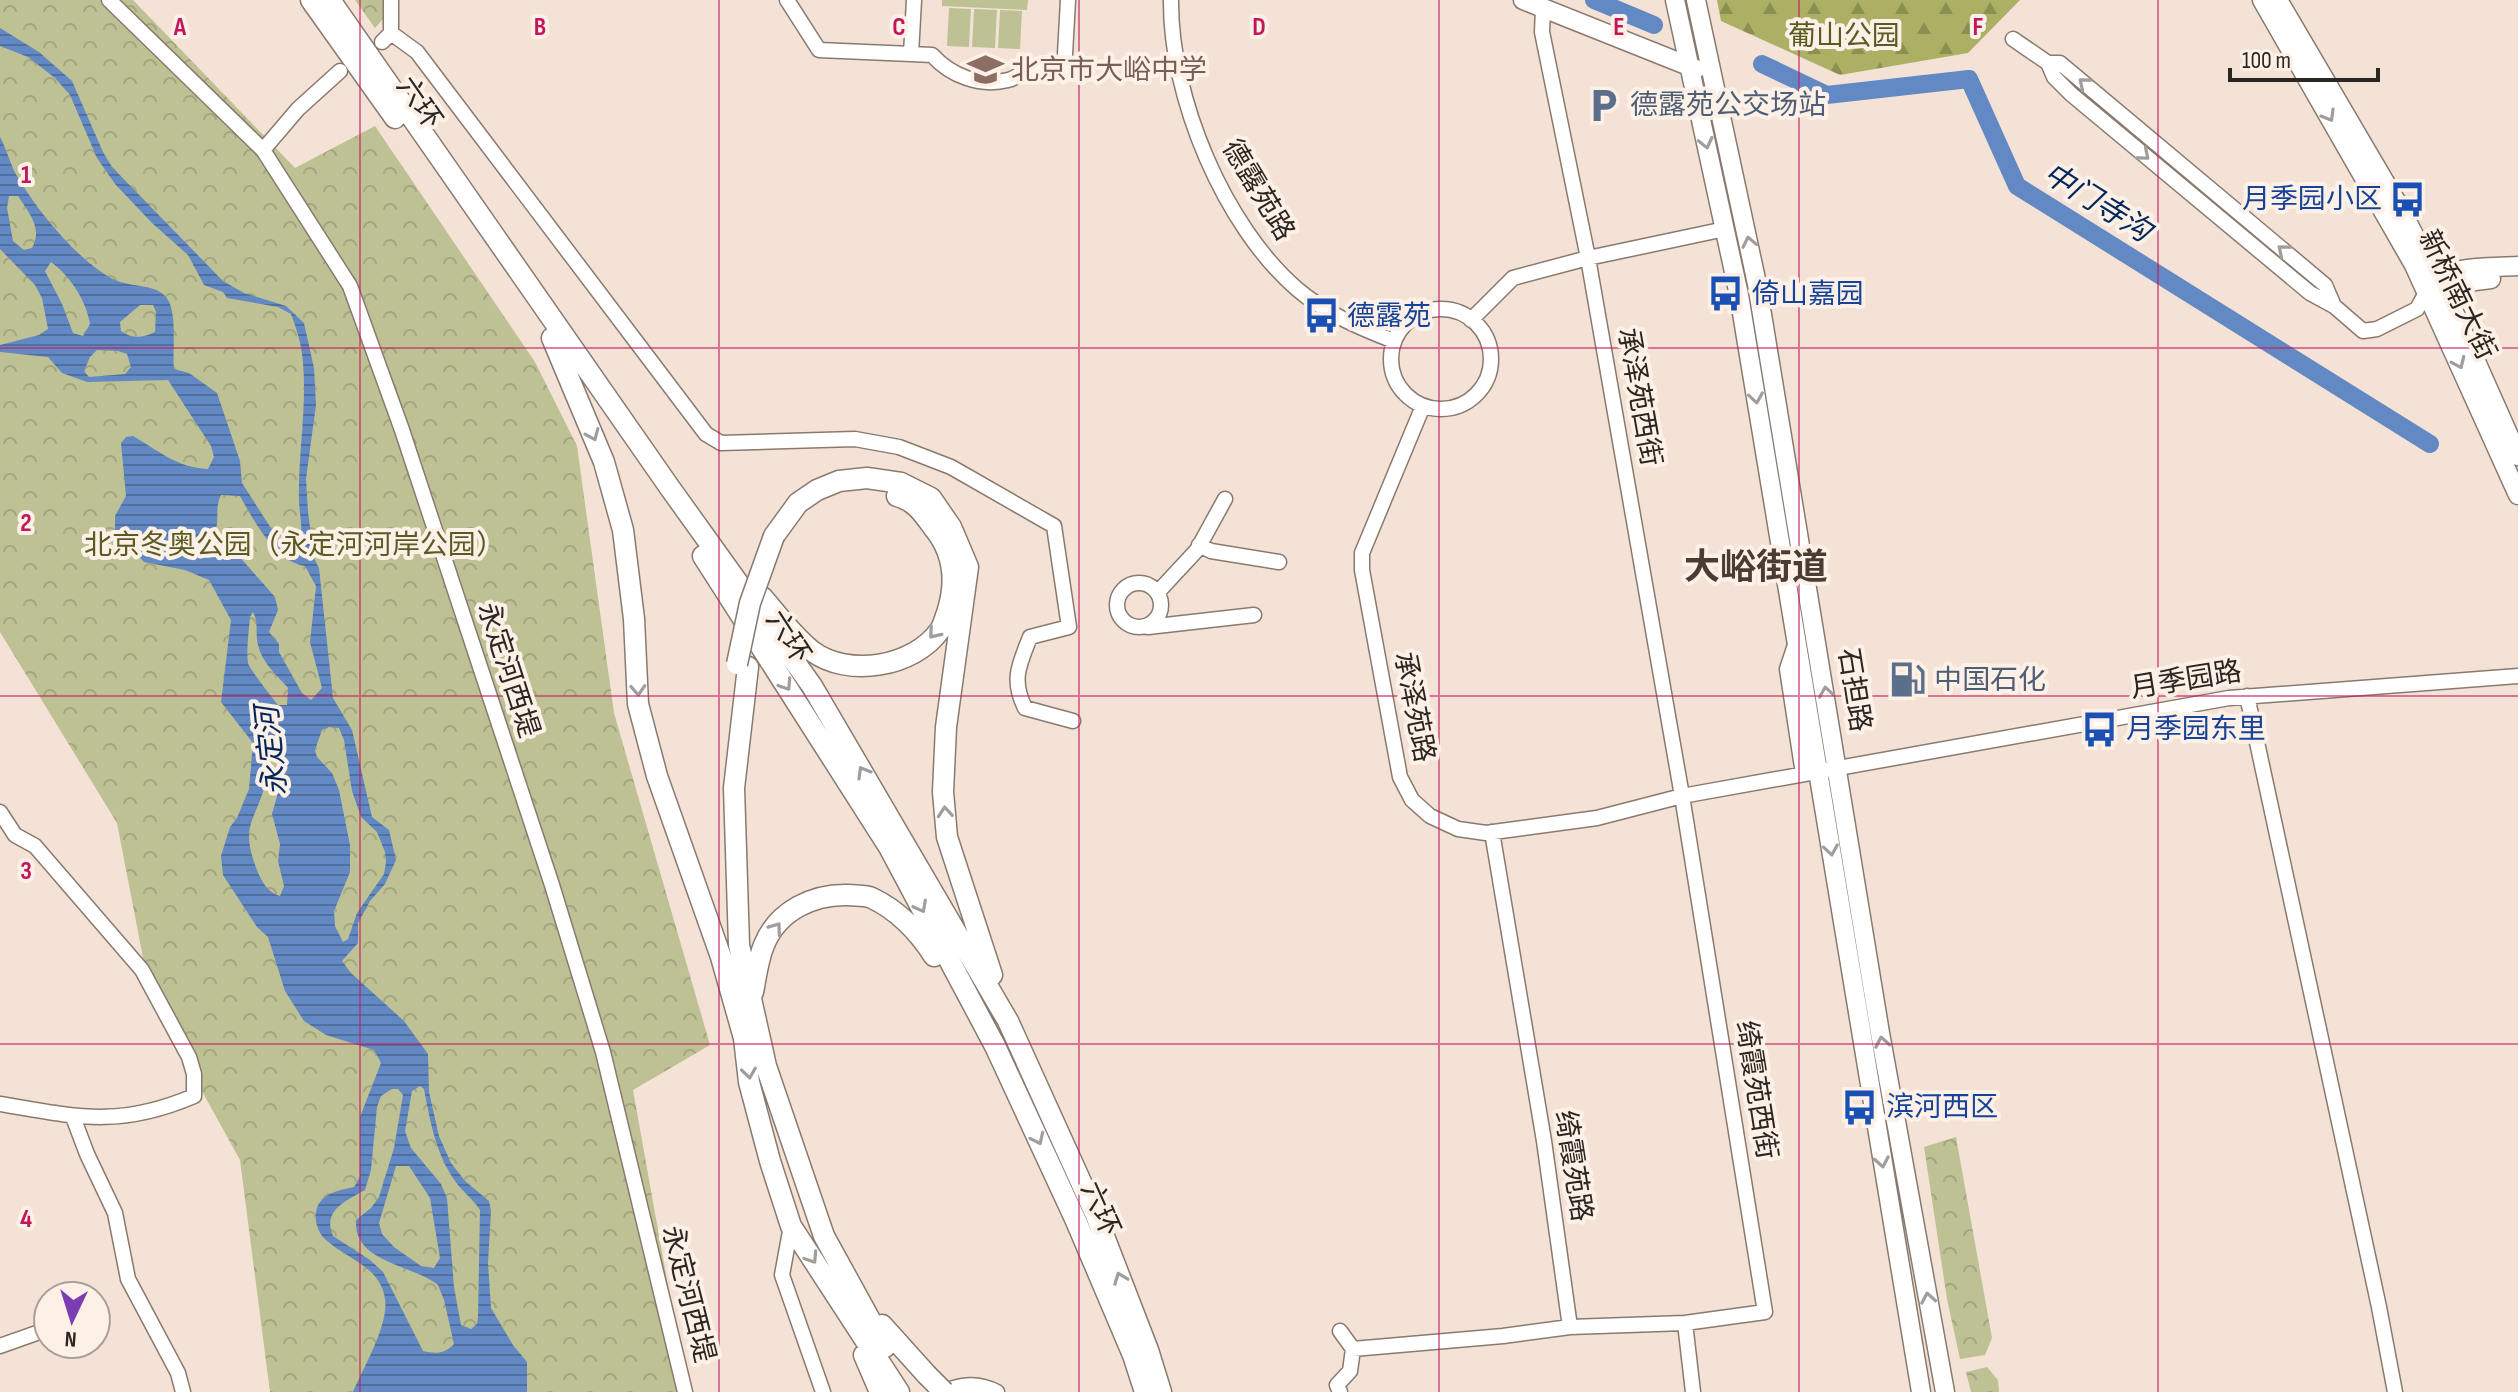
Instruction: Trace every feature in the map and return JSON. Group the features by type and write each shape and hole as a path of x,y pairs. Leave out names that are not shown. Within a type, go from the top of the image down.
{"highway":[{"name":"六环","path":"311,0 701,553 889,847 995,1046 1141,1353"},
{"name":"六环","path":"330,0 812,686 1008,1021 1095,1213 1141,1353"},
{"path":"552,338 604,462 623,530 634,619 638,704 657,776 707,917 744,1038"},
{"path":"907,1391 848,1298 791,1226 749,1082 724,872 724,789 742,666 778,539 798,503 817,490 839,481 867,478 901,483 931,498 951,527 968,567 946,727 943,792 947,837 1008,1021"},
{"path":"670,488 814,653 843,665 881,665 917,651 941,630 952,597 953,572 945,541 912,500 872,489 842,492 820,501 778,539"},
{"path":"742,666 734,788 739,945 766,1066 880,1392"},
{"path":"752,1000 765,943 782,918 802,904 828,895 868,896 897,913 920,935 995,1046"},
{"path":"848,1298 943,1392"},
{"path":"1141,1353 1145,1392"},
{"path":"1141,1353 1161,1392"}],"main road":[{"path":"1523,0 1714,75"},
{"name":"石担路","path":"1675,0 1742,310 1796,642 1811,774 1921,1392"},
{"name":"新桥南大街","path":"2262,0 2379,200 2435,287 2518,495"},
{"name":"新桥南大街","path":"2278,0 2399,206 2518,456"},
{"name":"石担路","path":"1698,8 1757,284 1883,1048 1945,1392"},
{"path":"2435,287 2457,270 2518,266"},
{"path":"2435,287 2518,277"}],"street":[{"name":"永定河西堤","path":"109,0 263,150 350,286 407,445 552,885 603,1052 685,1392"},
{"path":"391,0 387,38 417,52 706,434 721,443 855,439 899,447 951,467 1054,526 1069,627 1030,637 1018,669 1017,691 1025,708 1073,721"},
{"path":"787,0 819,50 932,55 949,71 970,79 993,82 1011,79 1029,69 1064,72 1068,0"},
{"path":"911,54 914,0"},
{"name":"德露苑路","path":"1171,0 1176,58 1199,143 1232,208 1270,262 1300,292 1354,326 1394,341"},
{"name":"承泽苑西街","path":"1543,8 1542,32 1588,258 1682,796"},
{"path":"2013,39 2048,63 2060,63 2325,285 2334,306 2363,331 2377,329 2417,309 2435,287"},
{"path":"263,150 298,109 340,71"},
{"path":"1471,320 1513,278 1588,258 1725,229"},
{"path":"1446,309 1471,320 1485,336 1491,352 1490,369 1484,385 1472,398 1457,407 1440,409 1423,406 1409,398 1392,372 1390,356 1394,341 1408,322 1430,310 1446,309"},
{"name":"承泽苑路","path":"1423,406 1362,553 1362,570 1400,777 1412,800 1430,816 1458,829 1492,832 1597,818 1682,796 1811,774"},
{"path":"1158,592 1199,545 1225,499"},
{"path":"1199,545 1211,551 1279,562"},
{"path":"1144,627 1160,614 1161,599 1152,587 1130,584 1119,594 1116,602 1119,616 1129,626 1144,627 1254,615"},
{"name":"月季园路","path":"1811,774 2247,696 2518,676"},
{"path":"2247,696 2395,1392"},
{"name":"绮霞苑西街","path":"1682,796 1765,1312 1685,1323"},
{"path":"0,812 15,835 35,846 142,970 189,1057 194,1074 194,1096 166,1108 106,1119 73,1117 0,1104"},
{"name":"绮霞苑路","path":"1492,832 1541,1126 1570,1327"},
{"path":"73,1117 115,1213 128,1279 178,1373 183,1392"},
{"path":"791,1226 782,1275 823,1392"},
{"path":"1353,1349 1570,1327 1685,1323 1693,1392"},
{"path":"1340,1331 1353,1349 1350,1371 1337,1385 1340,1392"},
{"path":"0,1346 32,1335"},
{"path":"943,1392 957,1386 975,1384 997,1392"}],"green space":[{"name":"北京冬奥公园（永定河河岸公园）","path":"0,0 133,0 295,168 375,126 535,362 577,446 614,713 710,1045 633,1090 687,1392 270,1392 240,1160 151,999 117,823 0,632"},
{"path":"355,0 384,0 383,19 375,28"},
{"path":"942,0 1028,0 1027,10 942,6"},
{"name":"葡山公园","path":"1717,0 2020,0 1968,53 1840,75 1721,21"},
{"path":"949,8 971,9 969,47 947,46"},
{"path":"974,9 997,10 995,48 972,47"},
{"path":"1000,10 1022,11 1020,49 998,48"},
{"path":"1956,1137 1992,1338 1985,1355 1960,1359 1947,1299 1924,1147"},
{"path":"1987,1367 1998,1380 1999,1392 1971,1392 1966,1372"}],"water":[{"path":"0,28 39,52 72,81 112,167 223,281 244,293 286,306 304,323 314,368 316,405 306,479 308,512 314,558 319,568 333,698 352,730 372,817 389,830 396,860 385,884 370,901 358,923 358,943 342,961 404,1021 428,1054 429,1092 439,1136 451,1163 465,1181 489,1201 491,1308 527,1362 527,1392 353,1392 379,1334 385,1299 382,1288 370,1271 322,1236 316,1212 325,1197 354,1187 360,1177 360,1117 381,1063 374,1050 326,1035 304,1021 285,991 268,937 257,927 223,875 221,856 230,827 249,789 253,743 221,702 231,620 209,580 185,570 144,562 115,531 115,516 126,496 121,443 126,437 133,436 168,457 197,468 208,469 214,457 211,446 168,380 87,382 62,373 48,357 0,352 0,345 39,335 48,329 42,298 35,285 0,249 0,137 25,189 46,218 83,258 117,281 154,289 166,297 172,311 174,369 189,373 217,393 240,461 242,483 276,536 288,548 295,548 301,531 299,483 304,380 300,344 291,314 278,307 227,298 223,292 204,285 188,255 115,184 97,158 70,95 55,78 28,57 0,46","holes":["9,196 18,196 33,221 36,234 32,248 24,250 13,241 7,208","51,262 71,281 85,306 90,324 83,336 73,333 45,271","140,305 153,305 156,312 155,332 138,337 121,331 120,322","97,350 127,354 131,367 125,374 89,377 84,371","221,495 240,496 266,538 284,557 305,566 316,586 310,642 322,688 311,700 302,693 279,652 279,644 269,632 278,610 275,597 216,530","253,612 260,651 288,688 287,705 278,705 262,684 249,666 247,652","339,728 344,740 352,791 361,817 377,832 385,852 384,874 357,913 348,939 343,942 335,926 334,911 350,872 350,845 339,790 332,773 317,757 315,750 322,730","274,736 281,742 279,789 272,814 280,844 278,861 284,886 280,896 263,882 249,842 251,824 267,776 269,744","420,1086 424,1089 431,1125 443,1160 455,1181 480,1210 478,1317 477,1324 471,1329 461,1325 454,1287 447,1198 441,1184 411,1148 405,1131 412,1091","398,1089 403,1095 394,1148 379,1197 356,1220 358,1234 374,1254 438,1285 454,1344 443,1351 423,1351 383,1272 333,1236 330,1227 333,1213 365,1190 371,1170 377,1107 381,1096","396,1166 409,1166 430,1198 440,1258 434,1268 421,1266 394,1247 382,1234 379,1223"]}],"waterway":[{"name":"中门寺沟","path":"1594,0 1654,25"},
{"name":"中门寺沟","path":"1762,64 1827,95 1969,79 2017,186 2430,444"}],"place":[{"name":"北京市大峪中学","path":"985,70"},
{"name":"德露苑公交场站","path":"1604,105"},
{"name":"月季园小区","path":"2408,199"},
{"name":"倚山嘉园","path":"1726,294"},
{"name":"德露苑","path":"1321,316"},
{"name":"中国石化","path":"1908,680"},
{"name":"月季园东里","path":"2100,729"},
{"name":"滨河西区","path":"1860,1107"}],"district":[{"name":"大峪街道","path":"1756,568"}],"water label":[{"name":"永定河","path":"272,751"}]}
